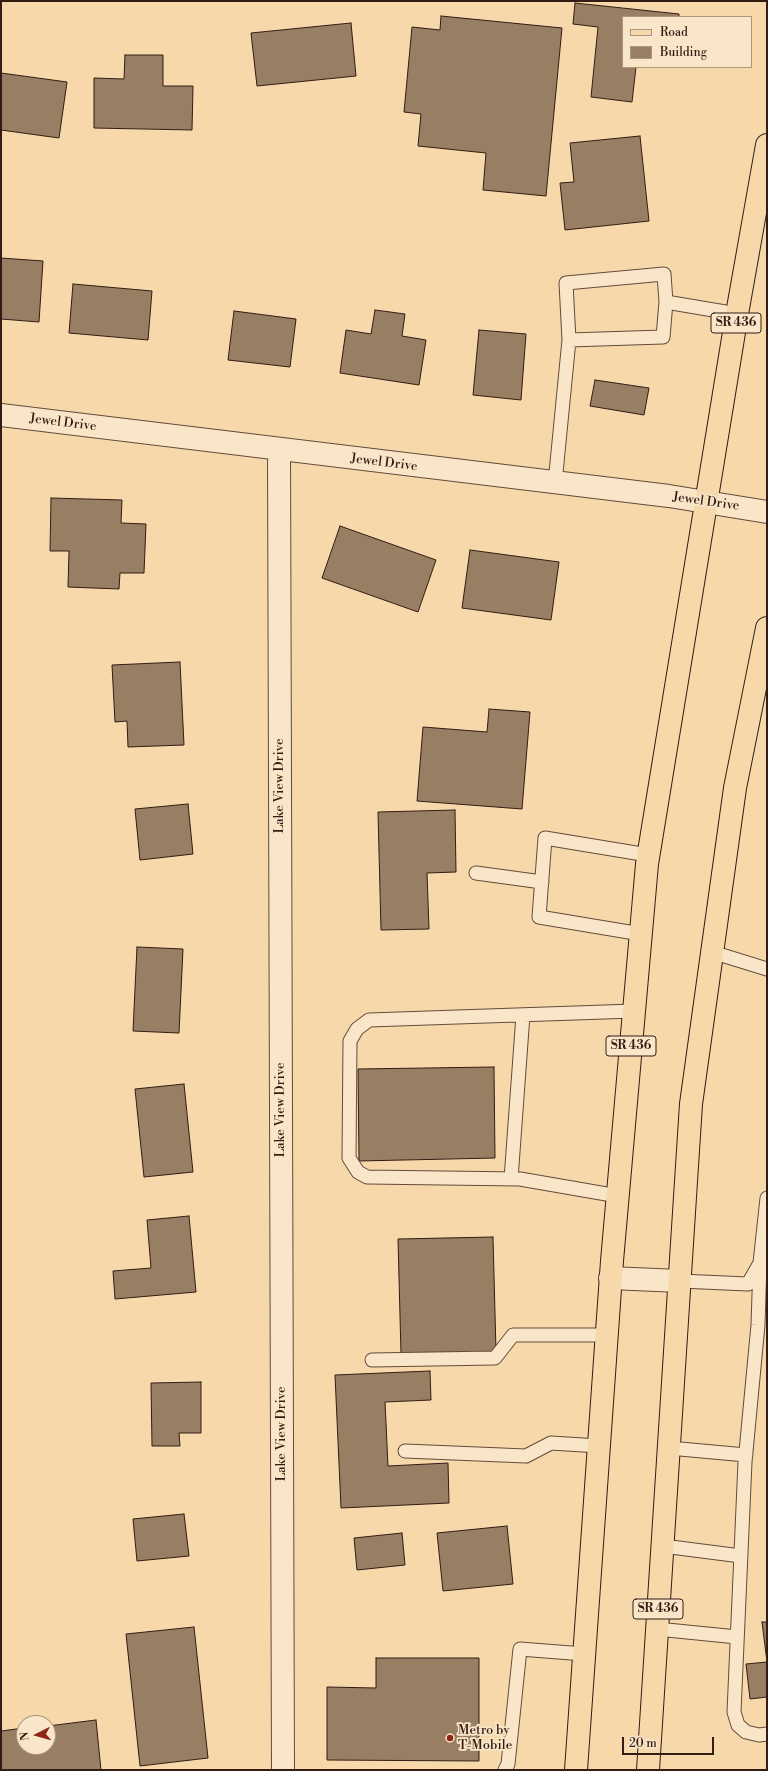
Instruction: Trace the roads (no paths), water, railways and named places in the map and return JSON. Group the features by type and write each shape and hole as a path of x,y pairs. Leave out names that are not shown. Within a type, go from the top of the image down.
{"main road":[{"name":"SR 436","path":"576,1770 610,1278 648,855 737,314 767,145"},
{"name":"SR 436","path":"648,1770 691,1104 735,788 767,628"}],"street":[{"name":"Jewel Drive","path":"1,415 706,501 767,512"},
{"name":"Lake View Drive","path":"279,450 283,1770"},
{"path":"610,1278 680,1280"}],"lane":[{"path":"555,483 570,340 566,283 664,274 666,302 663,337 570,340"},
{"path":"666,302 737,314"},
{"path":"641,934 539,918 545,838 648,855"},
{"path":"476,873 542,882"},
{"path":"712,952 767,969"},
{"path":"618,1196 520,1179 367,1177 358,1172 349,1158 350,1041 357,1029 369,1020 634,1011"},
{"path":"510,1179 523,1015"},
{"path":"767,1198 760,1263 763,1306 746,1455 734,1712 738,1725 746,1732 759,1735 767,1734"},
{"path":"680,1280 748,1284 760,1263"},
{"path":"372,1360 495,1358 512,1335 607,1334"},
{"path":"405,1452 526,1456 551,1443 599,1446"},
{"path":"669,1448 746,1455"},
{"path":"663,1546 741,1556"},
{"path":"657,1629 737,1638"},
{"path":"505,1770 508,1764 520,1649 584,1654"}],"place":[{"name":"Metro by T-Mobile","path":"450,1738"}]}
